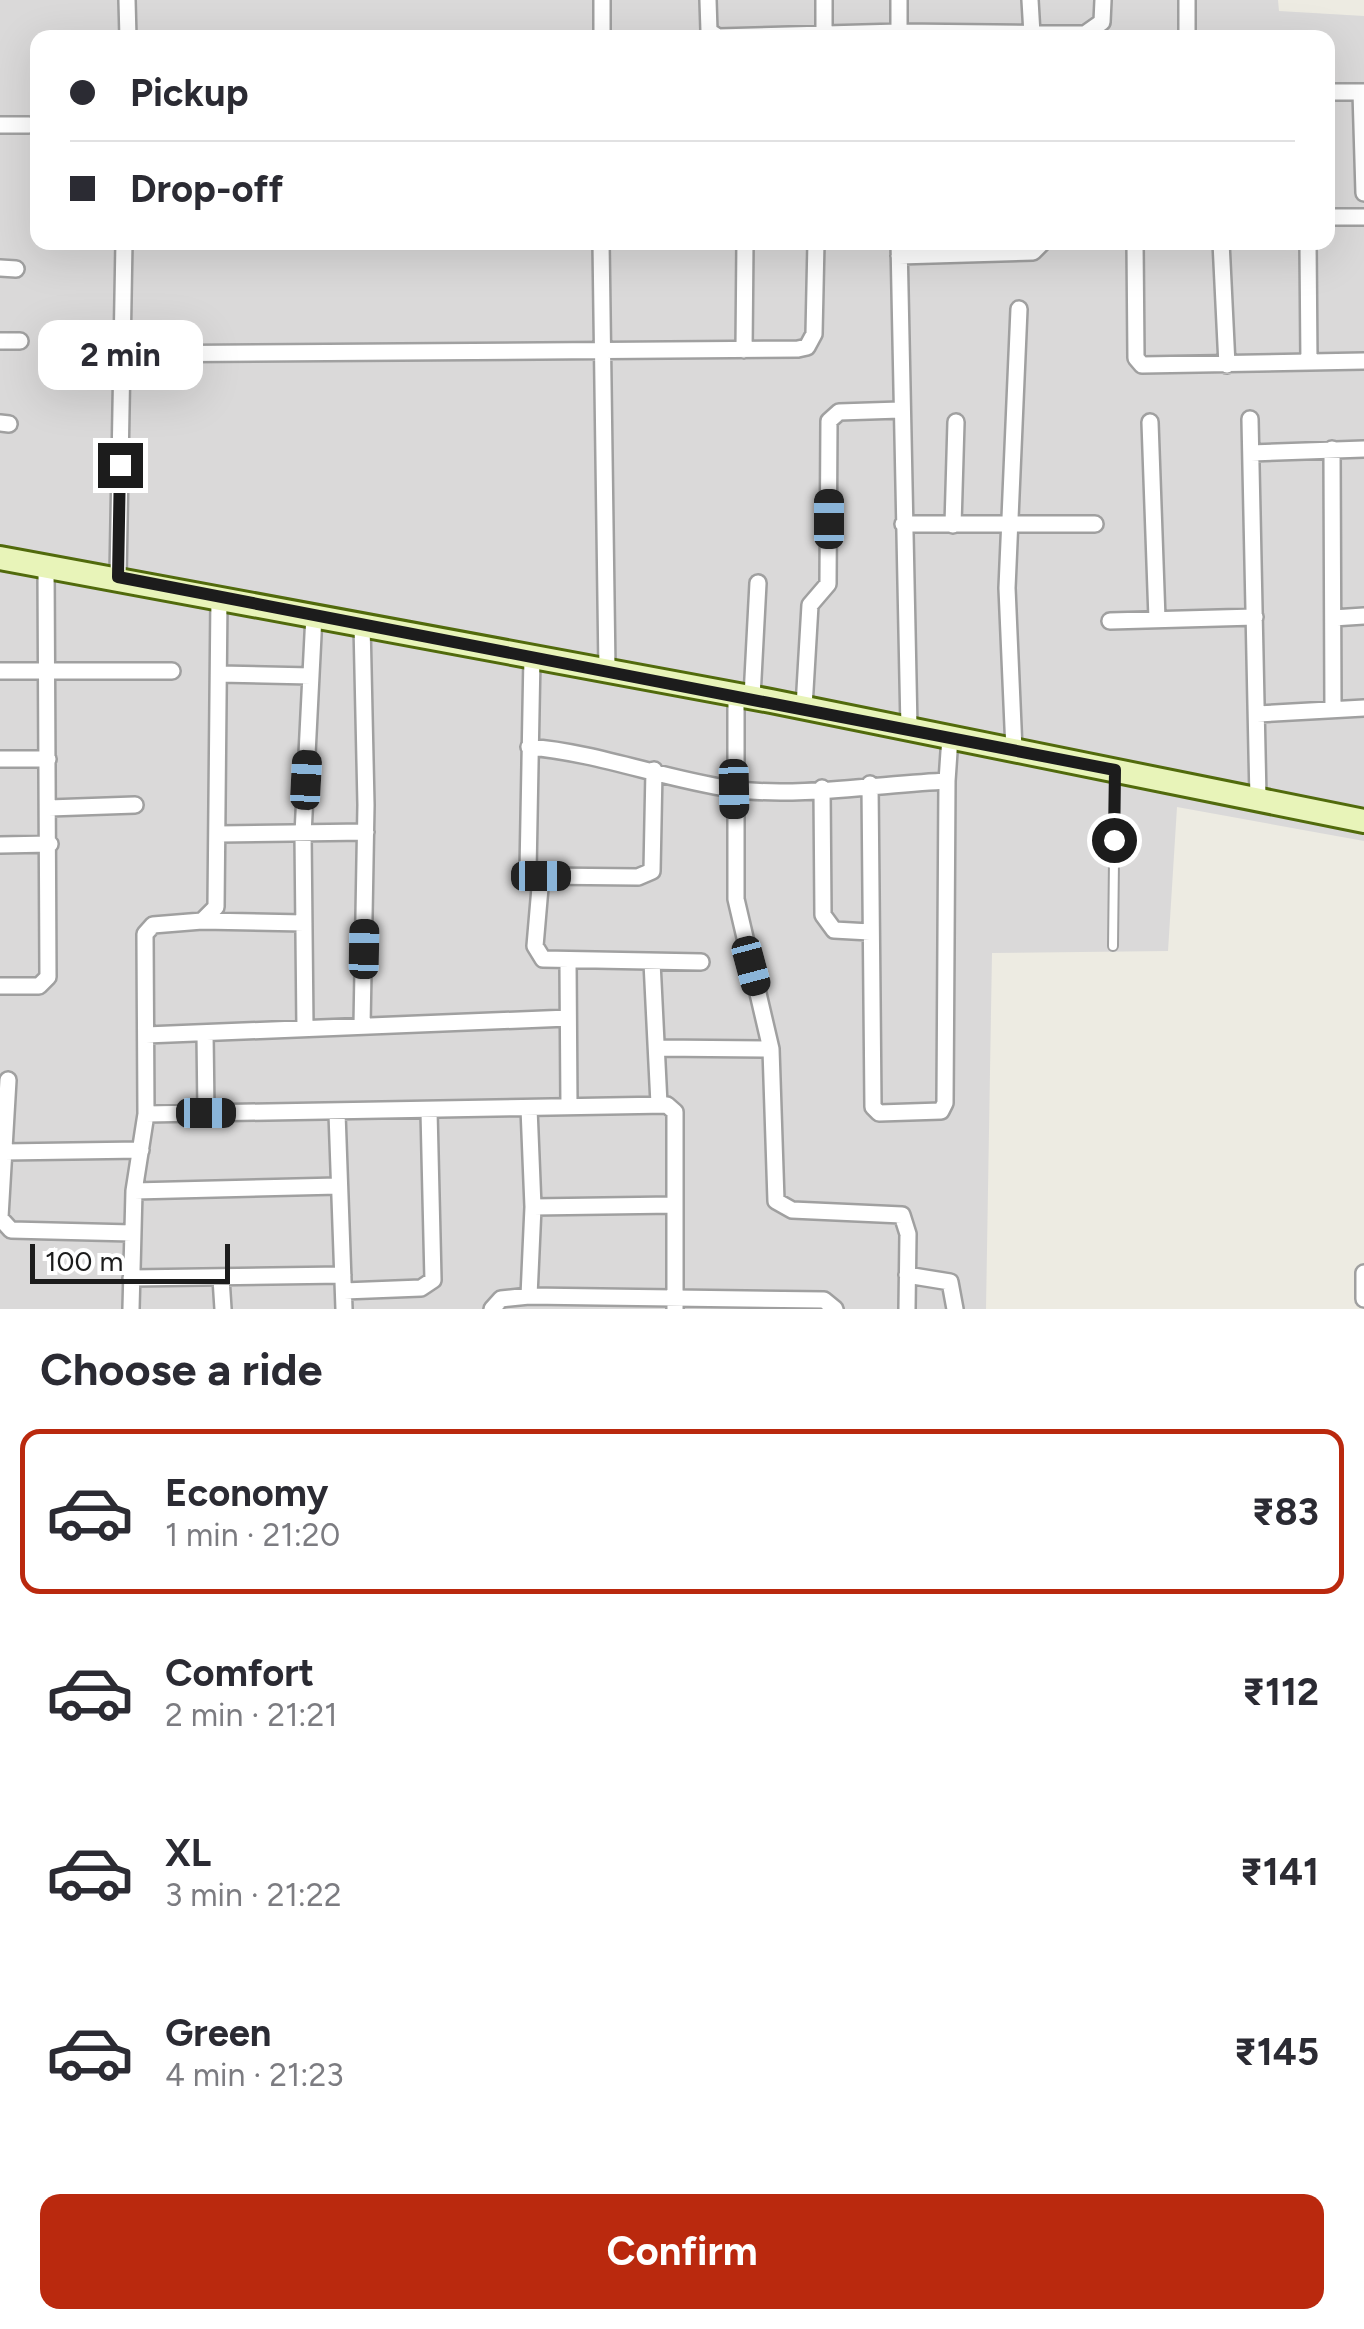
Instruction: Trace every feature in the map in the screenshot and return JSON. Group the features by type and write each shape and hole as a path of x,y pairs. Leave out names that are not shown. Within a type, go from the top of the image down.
{"street":[{"path":"127,0 128,30"},
{"path":"602,0 602,30"},
{"path":"708,0 710,30"},
{"path":"824,0 824,30"},
{"path":"899,0 900,30"},
{"path":"1030,0 1032,30"},
{"path":"1095,30 1102,22 1104,0"},
{"path":"1187,0 1187,30"},
{"path":"1335,92 1363,92 1364,193"},
{"path":"0,126 29,125"},
{"path":"1335,217 1364,217"},
{"path":"118,577 124,250"},
{"path":"602,250 607,670"},
{"path":"744,250 744,350"},
{"path":"121,354 798,349 812,342 816,250"},
{"path":"899,250 908,728"},
{"path":"1135,250 1139,363 1154,367 1364,361"},
{"path":"1221,250 1227,365"},
{"path":"1308,250 1309,362"},
{"path":"1014,750 1009,525 1019,309"},
{"path":"0,341 20,341"},
{"path":"804,707 810,605 828,584 829,421 839,412 900,410"},
{"path":"1250,419 1258,799"},
{"path":"953,524 956,422"},
{"path":"1150,422 1157,620"},
{"path":"1251,453 1364,449"},
{"path":"1332,450 1333,710"},
{"path":"904,524 1094,524"},
{"path":"0,558 804,707 1364,821"},
{"path":"0,986 39,986 46,982 50,844 46,566"},
{"path":"758,584 734,789 736,899 771,1049 774,1193 778,1206 902,1216 908,1234 906,1309"},
{"path":"202,920 216,907 219,598"},
{"path":"305,1029 303,834 314,615"},
{"path":"1333,618 1364,616"},
{"path":"1110,621 1255,617"},
{"path":"362,624 366,832 362,1026"},
{"path":"532,656 526,869 541,876 638,876 652,871 654,770"},
{"path":"0,671 172,671"},
{"path":"218,674 311,676"},
{"path":"1256,714 1364,708"},
{"path":"870,784 872,1107 879,1113 936,1112 945,1103 950,737"},
{"path":"528,747 586,753 734,789 947,781"},
{"path":"0,759 48,759"},
{"path":"822,788 823,916 834,930 870,932"},
{"path":"49,808 135,805"},
{"path":"218,834 366,832"},
{"path":"0,845 50,844"},
{"path":"541,876 536,953 543,959 701,962"},
{"path":"131,1309 134,1191 146,1114 146,931 153,925 202,920 304,924"},
{"path":"568,962 569,1106"},
{"path":"652,962 659,1104"},
{"path":"146,1035 568,1018"},
{"path":"204,1033 206,1113"},
{"path":"657,1048 771,1049"},
{"path":"8,1080 0,1217 11,1230 132,1233"},
{"path":"146,1114 659,1104 675,1112 674,1303"},
{"path":"529,1108 533,1207 529,1296"},
{"path":"131,1278 221,1278 421,1288 434,1280 429,1111"},
{"path":"337,1112 344,1309"},
{"path":"4,1152 141,1150"},
{"path":"134,1191 338,1186"},
{"path":"533,1207 674,1205"},
{"path":"1364,1273 1364,1299"},
{"path":"908,1275 950,1282 955,1309"},
{"path":"221,1278 223,1309"},
{"path":"492,1309 496,1302 529,1296 584,1303 765,1304 824,1300 835,1309"}],"lane":[{"path":"1113,946 1115,770"}],"shaded area":[{"path":"0,0 1278,0 1279,11 1364,16 1364,841 1177,807 1168,951 992,953 986,1309 0,1309"}],"route":[{"path":"120,465 118,577 771,700 1115,770 1114,840"}]}
